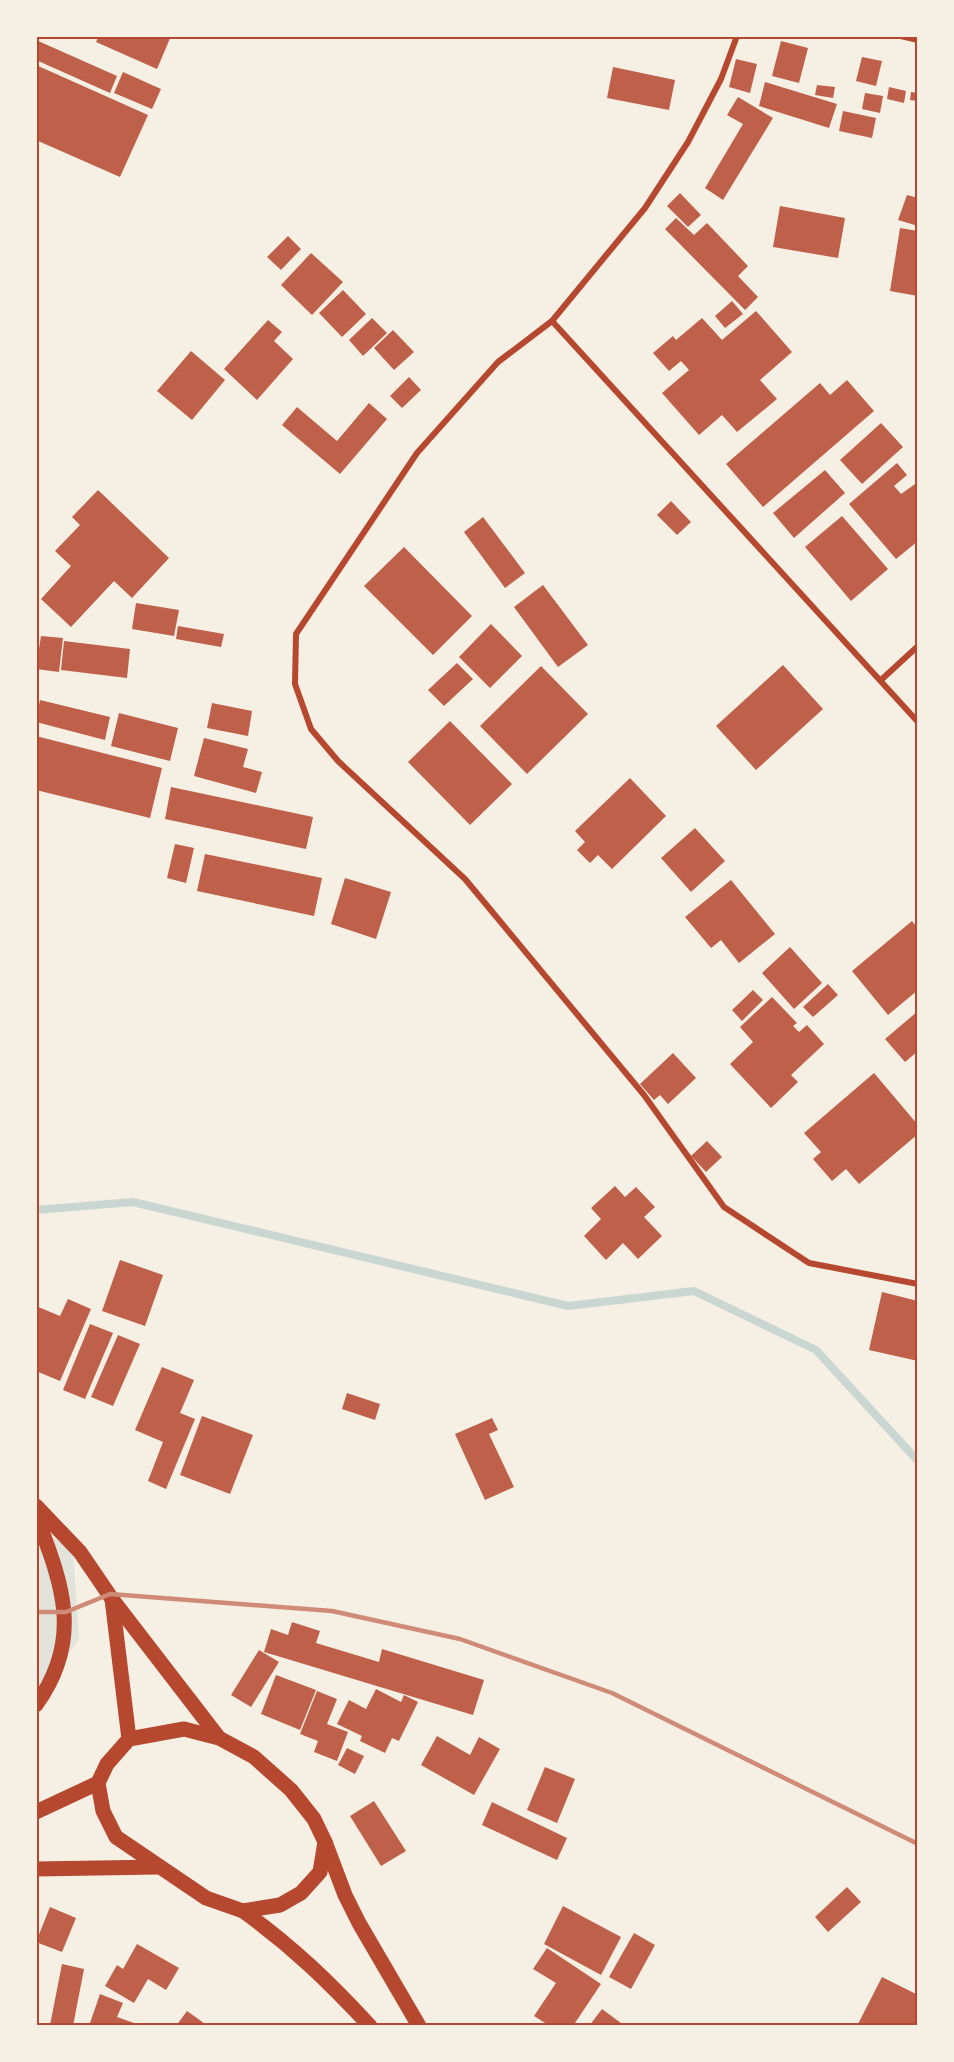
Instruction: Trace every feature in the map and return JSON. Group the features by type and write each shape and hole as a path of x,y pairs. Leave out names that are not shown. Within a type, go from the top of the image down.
{"main road":[{"path":"36,1506 80,1552 112,1599 219,1738"},
{"path":"36,1515 57,1570 66,1612 60,1656 36,1705"},
{"path":"112,1599 129,1739"},
{"path":"370,2026 322,1974 286,1942 243,1911 206,1898 116,1837 103,1811 98,1783 107,1764 129,1739 184,1729 219,1738 254,1757 291,1790 314,1819 354,1914 419,2026"},
{"path":"36,1812 98,1783"},
{"path":"243,1911 280,1905 302,1893 320,1872 325,1842"},
{"path":"36,1869 160,1867"}],"street":[{"path":"737,36 721,79 688,142 645,208 552,321 498,362 417,453 296,633 295,684 311,729 338,761 465,879 644,1095 724,1207 809,1263 918,1284"},
{"path":"901,36 918,40"},
{"path":"552,321 918,722"},
{"path":"881,680 918,646"}],"shaded area":[{"path":"36,1526 73,1551 79,1639 36,1698"}],"building":[{"path":"99,36 171,36 157,69 96,42"},
{"path":"36,40 117,76 110,93 36,60"},
{"path":"781,41 808,48 799,83 772,76"},
{"path":"862,57 882,61 876,86 856,81"},
{"path":"736,59 757,64 750,93 729,87"},
{"path":"36,65 148,115 120,177 36,140"},
{"path":"613,67 675,80 669,110 607,98"},
{"path":"123,72 161,89 152,109 114,93"},
{"path":"765,82 837,104 829,128 759,106"},
{"path":"817,85 835,87 833,98 815,95"},
{"path":"889,87 906,91 904,103 887,99"},
{"path":"911,92 918,93 918,101 910,100"},
{"path":"865,93 883,96 880,113 862,109"},
{"path":"738,97 773,118 723,200 705,188 743,124 727,115"},
{"path":"843,111 876,118 872,138 839,131"},
{"path":"680,193 701,215 688,227 667,206"},
{"path":"907,195 918,198 918,226 898,220"},
{"path":"780,206 845,218 838,258 773,247"},
{"path":"676,218 694,235 707,223 748,266 738,276 758,297 745,310 665,229"},
{"path":"900,228 918,231 918,296 890,291"},
{"path":"288,236 301,249 281,270 267,257"},
{"path":"311,253 343,282 312,315 281,285"},
{"path":"343,290 366,314 342,337 319,313"},
{"path":"732,301 743,314 725,328 715,316"},
{"path":"756,311 792,352 760,380 777,399 737,432 722,415 699,435 662,393 689,370 681,361 669,371 653,353 673,336 676,340 702,318 722,340"},
{"path":"372,318 387,333 363,356 349,340"},
{"path":"268,320 282,332 274,341 293,359 257,400 224,369"},
{"path":"393,330 414,352 394,370 374,348"},
{"path":"191,351 225,380 192,420 157,391"},
{"path":"409,377 421,390 402,408 390,396"},
{"path":"847,380 874,411 763,507 726,464 820,383 830,395"},
{"path":"369,403 387,419 340,474 282,425 297,407 337,441"},
{"path":"881,423 903,447 862,484 840,460"},
{"path":"897,463 907,475 894,486 901,494 918,482 918,541 896,559 849,504"},
{"path":"825,470 845,493 794,538 773,513"},
{"path":"98,490 169,558 132,598 114,581 71,627 41,599 71,566 55,551 80,525 72,517"},
{"path":"671,501 691,522 677,535 657,515"},
{"path":"842,516 888,569 851,601 805,547"},
{"path":"483,517 525,573 505,588 464,532"},
{"path":"404,547 472,616 433,655 364,586"},
{"path":"543,585 588,645 558,667 514,607"},
{"path":"136,603 179,610 174,636 132,629"},
{"path":"491,624 522,656 490,688 459,657"},
{"path":"178,626 224,634 221,647 176,639"},
{"path":"41,636 63,638 59,672 36,669"},
{"path":"64,641 130,649 127,678 61,670"},
{"path":"457,663 473,679 444,706 428,690"},
{"path":"783,665 823,709 756,770 716,726"},
{"path":"541,666 588,714 527,774 480,726"},
{"path":"40,700 110,717 105,740 36,722"},
{"path":"212,703 252,711 248,736 207,728"},
{"path":"119,713 178,728 170,761 111,746"},
{"path":"450,721 512,784 470,825 408,762"},
{"path":"36,736 162,768 150,818 36,790"},
{"path":"204,738 248,749 243,767 262,772 256,793 194,776"},
{"path":"630,778 666,816 612,869 598,855 590,863 577,850 585,842 575,831"},
{"path":"171,787 313,817 306,849 165,819"},
{"path":"695,828 725,861 691,892 661,858"},
{"path":"175,844 194,848 186,883 167,878"},
{"path":"205,854 322,878 314,916 197,891"},
{"path":"345,878 391,892 376,939 331,924"},
{"path":"731,880 775,934 739,963 721,940 711,948 685,917"},
{"path":"912,921 918,929 918,990 888,1015 852,971"},
{"path":"790,947 822,983 794,1009 762,973"},
{"path":"828,984 838,995 813,1017 803,1007"},
{"path":"753,990 763,1000 742,1021 732,1010"},
{"path":"772,997 797,1023 793,1026 799,1032 807,1025 824,1044 791,1075 798,1082 771,1108 730,1064 753,1042 740,1027"},
{"path":"918,1011 918,1051 905,1062 885,1039"},
{"path":"673,1053 696,1078 668,1104 660,1095 654,1100 640,1084"},
{"path":"874,1073 918,1125 918,1134 859,1184 846,1169 832,1181 813,1159 821,1152 804,1133"},
{"path":"707,1141 722,1157 706,1172 691,1156"},
{"path":"615,1186 625,1197 636,1187 655,1207 644,1217 662,1236 638,1259 623,1243 606,1260 584,1236 601,1219 591,1208"},
{"path":"120,1260 163,1275 145,1326 102,1311"},
{"path":"882,1292 918,1301 918,1361 869,1350"},
{"path":"68,1299 91,1309 60,1381 36,1371 36,1306 60,1316"},
{"path":"90,1324 113,1333 85,1399 63,1390"},
{"path":"118,1335 140,1344 113,1406 91,1397"},
{"path":"162,1367 194,1380 180,1413 195,1419 166,1489 148,1481 163,1442 135,1430"},
{"path":"347,1393 380,1404 375,1420 342,1409"},
{"path":"202,1416 253,1435 230,1494 180,1475"},
{"path":"492,1418 498,1430 489,1434 514,1487 485,1500 455,1434"},
{"path":"292,1622 320,1631 316,1643 379,1662 382,1649 484,1680 473,1715 264,1652 271,1629 288,1635"},
{"path":"259,1650 279,1662 251,1707 231,1695"},
{"path":"276,1675 316,1690 300,1730 261,1714"},
{"path":"376,1689 401,1702 404,1695 418,1702 399,1741 392,1738 385,1753 360,1741 362,1736 337,1724 349,1700 366,1709"},
{"path":"317,1691 337,1699 327,1724 348,1732 337,1761 314,1752 318,1741 300,1734"},
{"path":"437,1736 470,1755 479,1737 500,1749 474,1795 421,1765"},
{"path":"347,1748 364,1756 355,1774 338,1765"},
{"path":"545,1767 575,1779 557,1823 527,1810"},
{"path":"374,1801 406,1851 381,1866 350,1816"},
{"path":"492,1802 567,1838 557,1860 482,1825"},
{"path":"847,1887 861,1902 828,1932 815,1917"},
{"path":"563,1906 621,1937 601,1975 544,1944"},
{"path":"50,1907 76,1918 62,1952 36,1942"},
{"path":"634,1933 655,1945 631,1989 609,1977"},
{"path":"137,1944 179,1968 166,1990 148,1979 134,2003 105,1986 117,1965 123,1969"},
{"path":"547,1948 601,1984 573,2026 550,2026 534,2016 556,1983 533,1969"},
{"path":"62,1964 84,1969 73,2026 50,2025"},
{"path":"882,1977 918,1995 918,2020 915,2026 857,2026"},
{"path":"100,1994 123,2003 117,2017 134,2023 133,2026 89,2026"},
{"path":"602,2009 625,2026 589,2026"},
{"path":"187,2011 208,2026 176,2026"}],"waterway":[{"path":"36,1210 133,1202 568,1306 694,1291 816,1350 918,1461"}],"railway":[{"path":"36,1612 66,1612 110,1594 332,1611 460,1639 612,1693 918,1844"}]}
